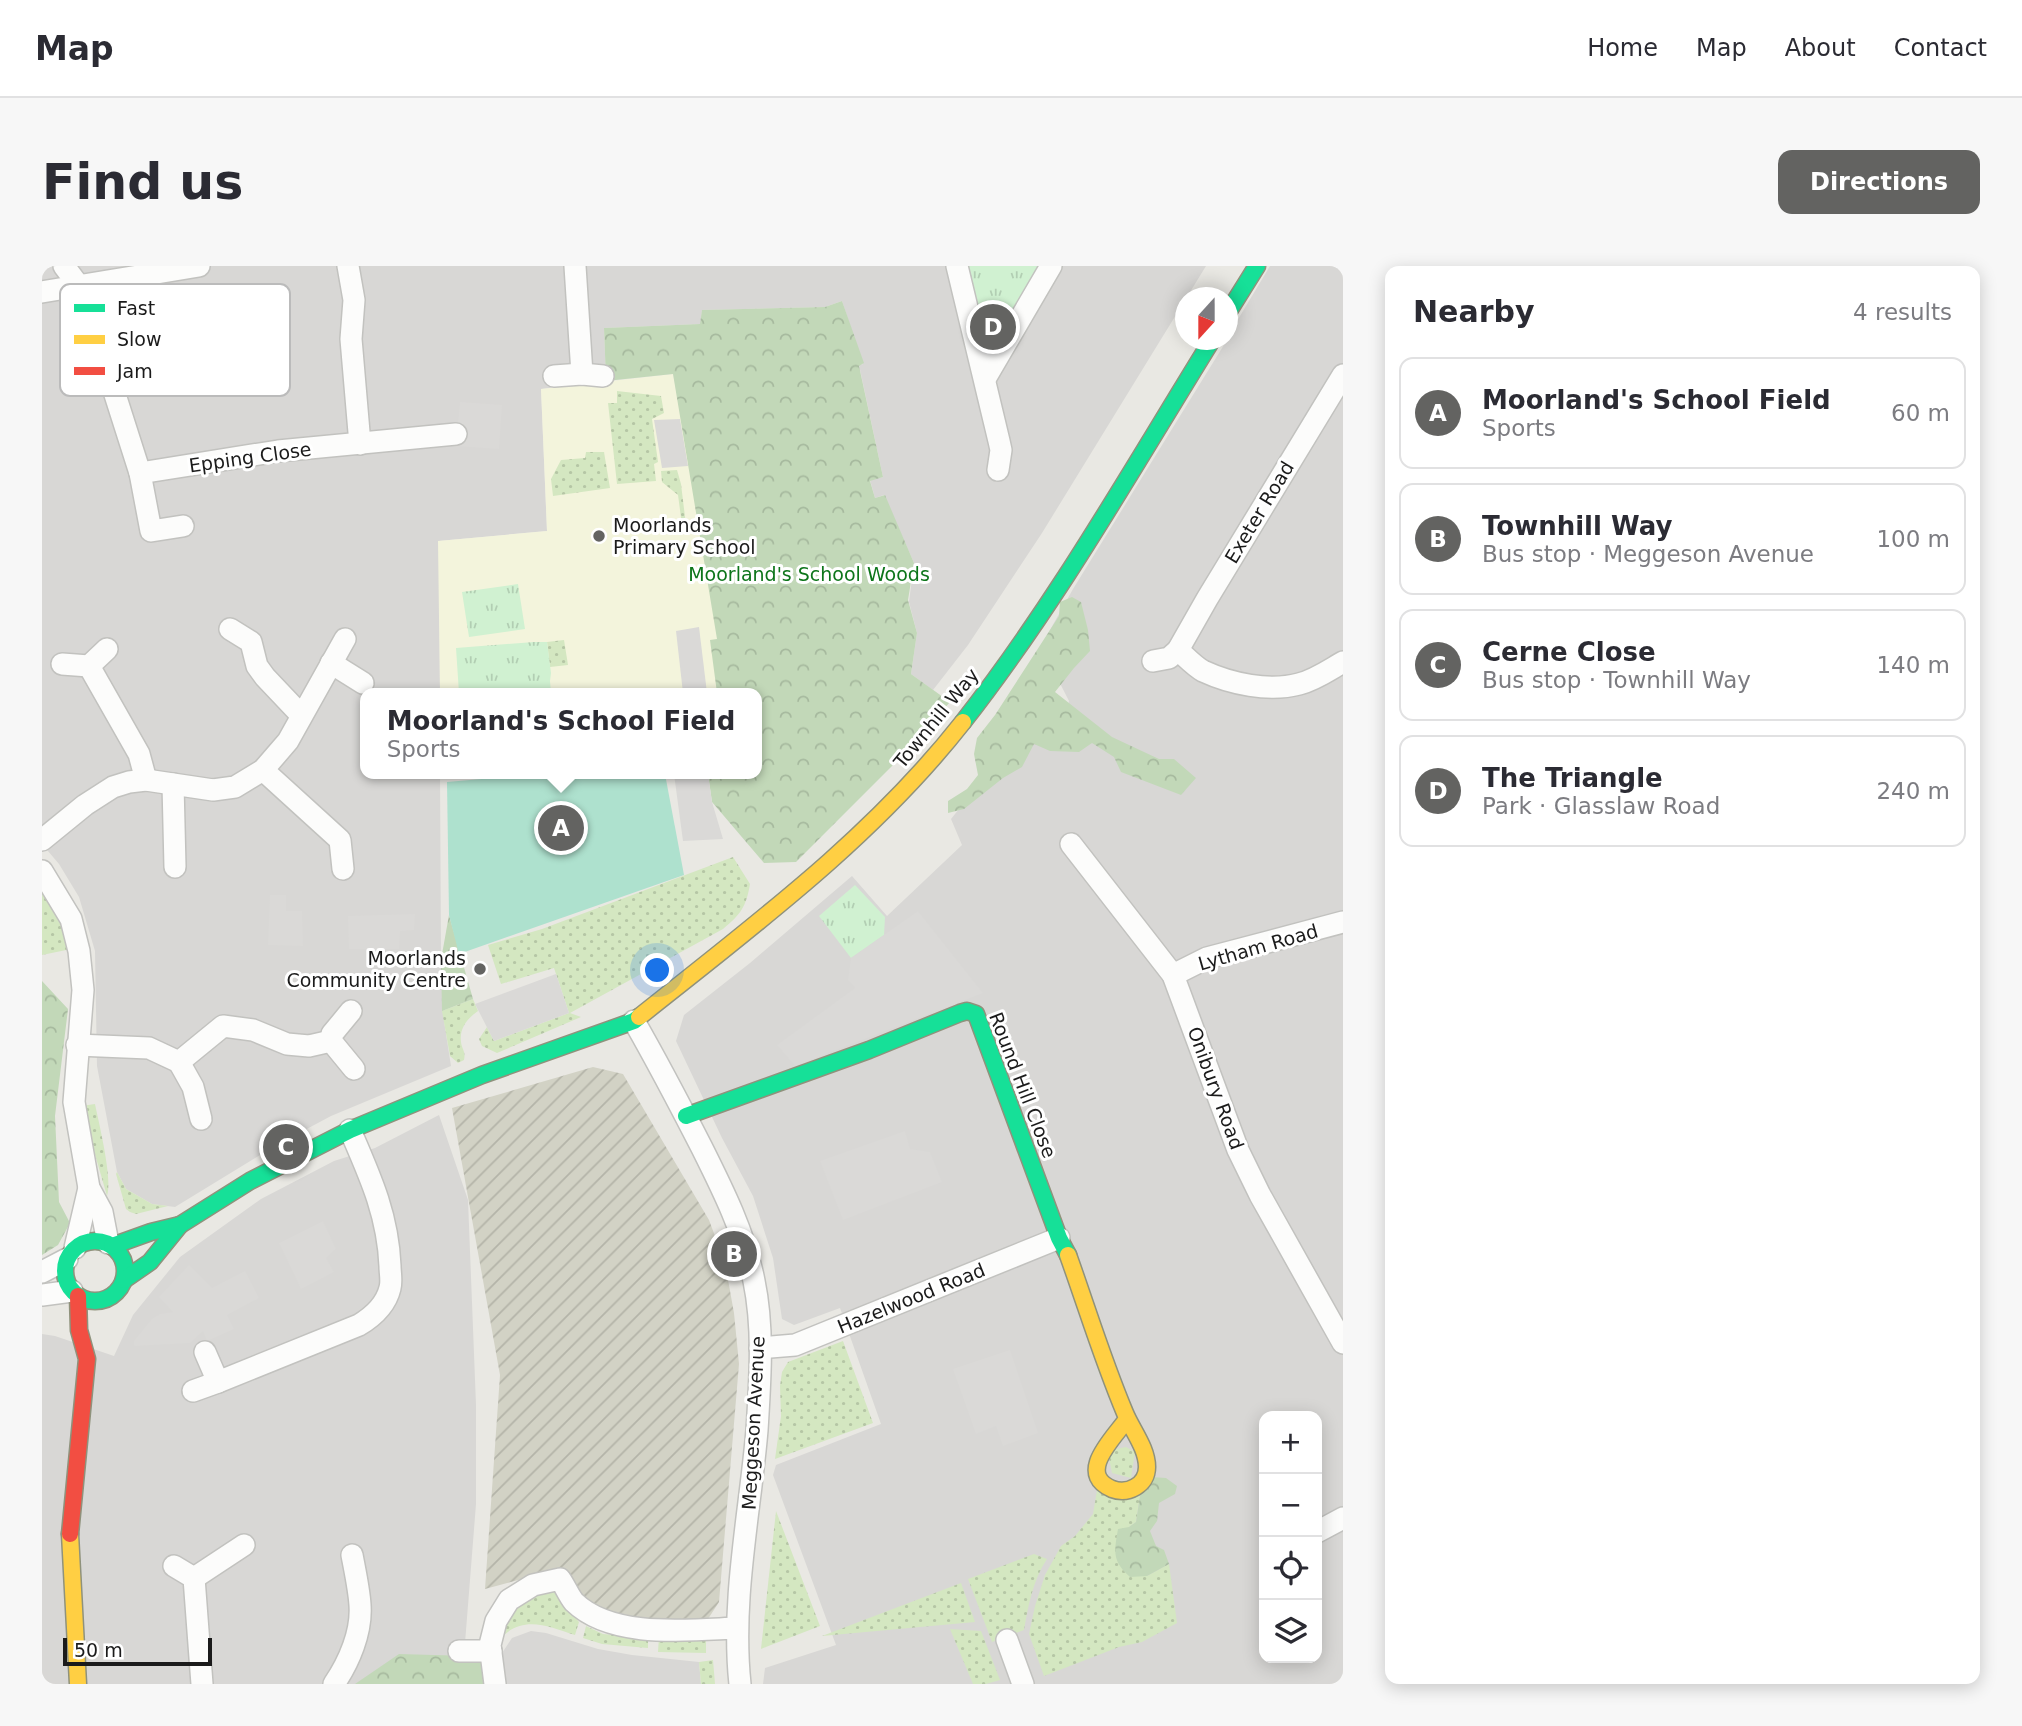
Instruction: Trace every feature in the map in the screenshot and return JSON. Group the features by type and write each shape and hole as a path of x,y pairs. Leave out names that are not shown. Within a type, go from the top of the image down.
{"street":[{"path":"64,266 78,284"},
{"path":"91,284 199,266"},
{"path":"348,266 354,300 351,339 360,444"},
{"path":"554,376 593,375 575,266"},
{"path":"957,266 1001,450 998,470"},
{"path":"985,379 1051,266"},
{"path":"1238,296 1257,266"},
{"path":"42,292 60,289"},
{"name":"Townhill Way","path":"124,1280 150,1262 180,1225 250,1181 350,1130 482,1075 635,1021 811,880 890,804 943,748 986,693 1049,603 1206,350"},
{"name":"Exeter Road","path":"1178,650 1255,517 1343,375"},
{"path":"115,396 140,473 151,531 183,526"},
{"name":"Epping Close","path":"140,473 278,451 360,444 415,429 456,434"},
{"path":"230,629 260,639 257,666 301,715"},
{"path":"42,840 85,805 113,787 146,780 213,790 235,787 263,770 288,741 345,639"},
{"path":"62,664 89,666 107,649"},
{"path":"1153,661 1170,657 1178,650 1201,670 1228,680 1282,687 1300,684 1343,662"},
{"path":"331,663 363,684"},
{"path":"89,666 139,754 146,780"},
{"path":"263,770 340,840 343,869"},
{"path":"173,783 174,867"},
{"name":"Onibury Road","path":"1071,844 1173,975 1238,1150 1260,1195 1343,1343"},
{"path":"42,871 71,919 79,951 83,990 74,1102 89,1188 102,1212 110,1245"},
{"name":"Lytham Road","path":"1173,975 1207,958 1341,927"},
{"path":"351,1011 332,1034 331,1041 354,1069"},
{"name":"Round Hill Close","path":"686,1116 869,1050 960,1013 967,1011 976,1014 1127,1419"},
{"name":"Meggeson Avenue","path":"635,1021 686,1116 741,1232 755,1283 760,1348 757,1429 737,1628 740,1684"},
{"path":"178,1062 223,1026 253,1030 287,1044 309,1046 331,1041"},
{"path":"77,1045 149,1048 178,1062 193,1087 201,1119"},
{"path":"194,1391 359,1325 373,1316 383,1304 391,1287 386,1228 375,1189 350,1130"},
{"path":"78,1684 70,1538 87,1359 79,1330 75,1294 65,1275 89,1188"},
{"name":"Townhill Way","path":"110,1245 150,1231 180,1225"},
{"name":"Hazelwood Road","path":"760,1348 796,1345 1059,1238"},
{"path":"42,1272 90,1241 110,1245 119,1253 126,1270 105,1320"},
{"path":"42,1294 75,1294 96,1301 106,1300 114,1295"},
{"path":"87,1359 96,1341"},
{"path":"205,1352 218,1381"},
{"path":"1322,1529 1343,1518"},
{"path":"194,1578 244,1545"},
{"path":"334,1684 357,1637 360,1606 352,1555"},
{"path":"174,1566 194,1578"},
{"path":"194,1578 202,1684"},
{"path":"495,1684 490,1644 496,1621 509,1600 533,1585 560,1578 573,1601 600,1620 631,1627 677,1630 737,1628"},
{"path":"1007,1640 1023,1684"},
{"path":"459,1651 491,1651"}],"shaded area":[{"path":"42,266 1206,266 1193,287 1175,287 1175,316 1042,533 968,645 933,690 911,674 917,633 909,602 914,563 884,495 875,498 870,480 883,477 859,365 863,364 842,301 825,307 702,310 701,324 604,328 606,381 541,389 547,531 439,541 440,688 360,688 360,779 440,779 441,960 444,1021 451,1066 331,1116 273,1147 175,1207 152,1204 126,1189 117,1172 97,1066 95,951 79,897 59,864 42,844"},
{"path":"1270,266 1343,266 1343,1684 763,1684 765,1668 836,1645 773,1475 776,1465 881,1424 840,1308 794,1325 782,1319 773,1258 753,1196 676,1041 684,1015 852,876 887,916 962,845 951,819 1012,743 1060,738 1069,701 1041,646 1073,589 1221,350 1238,350 1238,319"},
{"name":"Moorlands Primary School","path":"673,374 729,657 724,688 440,688 438,541 547,531 541,389"},
{"path":"460,402 502,405 499,449 456,446"},
{"path":"680,419 688,466 662,468 654,420"},
{"path":"699,627 706,688 682,688 676,631"},
{"path":"675,779 709,779 712,802 723,839 683,841"},
{"path":"270,895 286,895 286,911 302,911 303,946 268,945"},
{"path":"918,911 983,993 795,1066 777,1045 855,988 848,980 851,958"},
{"path":"415,914 414,930 400,931 399,949 349,949 348,916"},
{"path":"556,974 569,1013 494,1041 475,1004"},
{"path":"593,1067 623,1074 709,1220 725,1263 739,1364 719,1602 708,1619 672,1622 604,1612 578,1595 563,1568 485,1589 500,1375 452,1108"},
{"path":"439,1115 468,1200 476,1405 476,1504 465,1643 500,1656 512,1638 531,1631 546,1633 598,1649 699,1662 701,1684 42,1684 42,1334 114,1356 133,1315 180,1257 261,1199 334,1161 375,1148"},
{"path":"905,1131 910,1149 930,1152 942,1182 843,1220 820,1161"},
{"path":"323,1221 336,1249 326,1258 334,1272 301,1289 279,1243"},
{"path":"189,1265 212,1288 245,1271 259,1298 227,1315 234,1329 207,1341 203,1331 190,1343 134,1346 134,1341 152,1319 160,1314 173,1312 159,1297"},
{"path":"1010,1350 1038,1433 1003,1446 996,1426 976,1434 953,1369"}],"green space":[{"path":"965,266 1043,266 990,356 985,353"},
{"name":"Moorland's School Woods","path":"842,301 864,363 859,366 883,477 870,481 875,498 885,495 914,563 908,600 917,633 911,674 950,702 905,753 796,862 764,863 712,802 709,779 762,779 762,688 716,688 710,640 717,639 673,374 606,381 604,328 700,324 702,310 825,307"},
{"path":"617,391 661,396 664,413 652,419 658,462 654,464 656,481 617,484 608,403 617,403"},
{"path":"586,452 604,452 610,488 553,496 551,479 561,460 585,458"},
{"path":"677,470 686,525 682,525 678,495 662,482 661,471"},
{"path":"518,584 525,629 469,637 462,592"},
{"path":"1072,597 1081,602 1090,651 1055,692 1112,737 1159,759 1174,759 1196,778 1181,795 1121,772 1114,757 1092,743 1079,752 1050,751 1034,744 1022,767 1003,778 964,809 948,813 948,801 967,789 978,775 974,754 977,738 995,715 1059,616 1060,602"},
{"path":"564,640 568,665 550,667 547,642"},
{"path":"547,642 551,688 459,688 456,648"},
{"path":"482,779 666,779 684,875 459,954 449,915 447,782"},
{"path":"733,857 750,884 742,910 723,929 570,1013 581,1017 497,1053 482,1046 479,1039 487,1027 494,1041 569,1013 554,968 501,984 488,945 542,929"},
{"path":"855,885 885,917 884,935 851,958 819,916"},
{"path":"42,887 59,915 71,949 42,955"},
{"path":"449,915 473,999 442,1011 441,960"},
{"path":"42,981 68,1009 55,1116 59,1202 70,1223 58,1245 42,1255"},
{"path":"473,999 478,1011 463,1028 461,1042 464,1060 458,1063 450,1056 442,1011"},
{"path":"95,1104 107,1165 107,1196 81,1106"},
{"path":"117,1172 126,1189 152,1204 168,1206 136,1214 130,1212 126,1209"},
{"path":"843,1341 873,1423 775,1459 781,1416 782,1372 788,1362"},
{"path":"1126,1447 1135,1452 1131,1478 1112,1473 1109,1458 1116,1449"},
{"path":"1151,1477 1166,1478 1177,1486 1175,1494 1159,1503 1157,1521 1150,1531 1156,1546 1164,1550 1169,1564 1147,1576 1130,1577 1117,1561 1118,1529 1129,1527 1136,1522 1140,1496"},
{"path":"1097,1490 1140,1496 1136,1522 1129,1527 1147,1576 1169,1564 1177,1623 1142,1642 1119,1647 1044,1676 1029,1634 1035,1606 1045,1575 1061,1546 1075,1536 1093,1514"},
{"path":"776,1511 820,1626 761,1649"},
{"path":"1034,1554 1047,1559 1035,1584 1024,1630 992,1642 968,1579"},
{"path":"961,1583 975,1622 822,1636"},
{"path":"551,1590 579,1622 575,1635 535,1624 517,1627 499,1640 517,1607 530,1597"},
{"path":"586,1626 603,1634 648,1638 648,1648 602,1644 583,1638"},
{"path":"950,1629 981,1631 1000,1680 973,1684"},
{"path":"659,1637 706,1639 706,1653 658,1652"},
{"path":"399,1654 470,1656 488,1667 490,1684 355,1684"},
{"path":"713,1660 715,1684 701,1684 699,1662"}],"traffic: fast":[{"path":"1238,296 1257,266"},
{"path":"963,722 1062,582 1206,350"},
{"path":"686,1116 869,1050 960,1013 967,1011 976,1014 1059,1238 1068,1255"},
{"path":"112,1246 180,1225 250,1181 350,1130 482,1075 639,1017"},
{"path":"124,1280 150,1262 180,1225"},
{"path":"89,1241 101,1241 120,1254 125,1271 123,1283 112,1296 101,1301 89,1301 70,1288 65,1277 65,1265 78,1246 89,1241"}],"traffic: slow":[{"path":"639,1017 768,914 851,842 928,764 963,722"},
{"path":"1068,1255 1109,1374 1146,1460 1144,1479 1136,1487 1118,1491 1102,1482 1097,1474 1097,1465 1107,1445 1127,1419"},
{"path":"70,1534 78,1684"}],"traffic: jam":[{"path":"70,1534 87,1359 79,1330 78,1296"}],"place":[{"name":"The Triangle","path":"993,327"},
{"name":"Moorlands Primary School","path":"599,536"},
{"name":"Moorland's School Field","path":"561,828"},
{"name":"Moorlands Community Centre","path":"480,969"},
{"name":"Cerne Close","path":"286,1147"},
{"name":"Townhill Way","path":"734,1254"}]}
